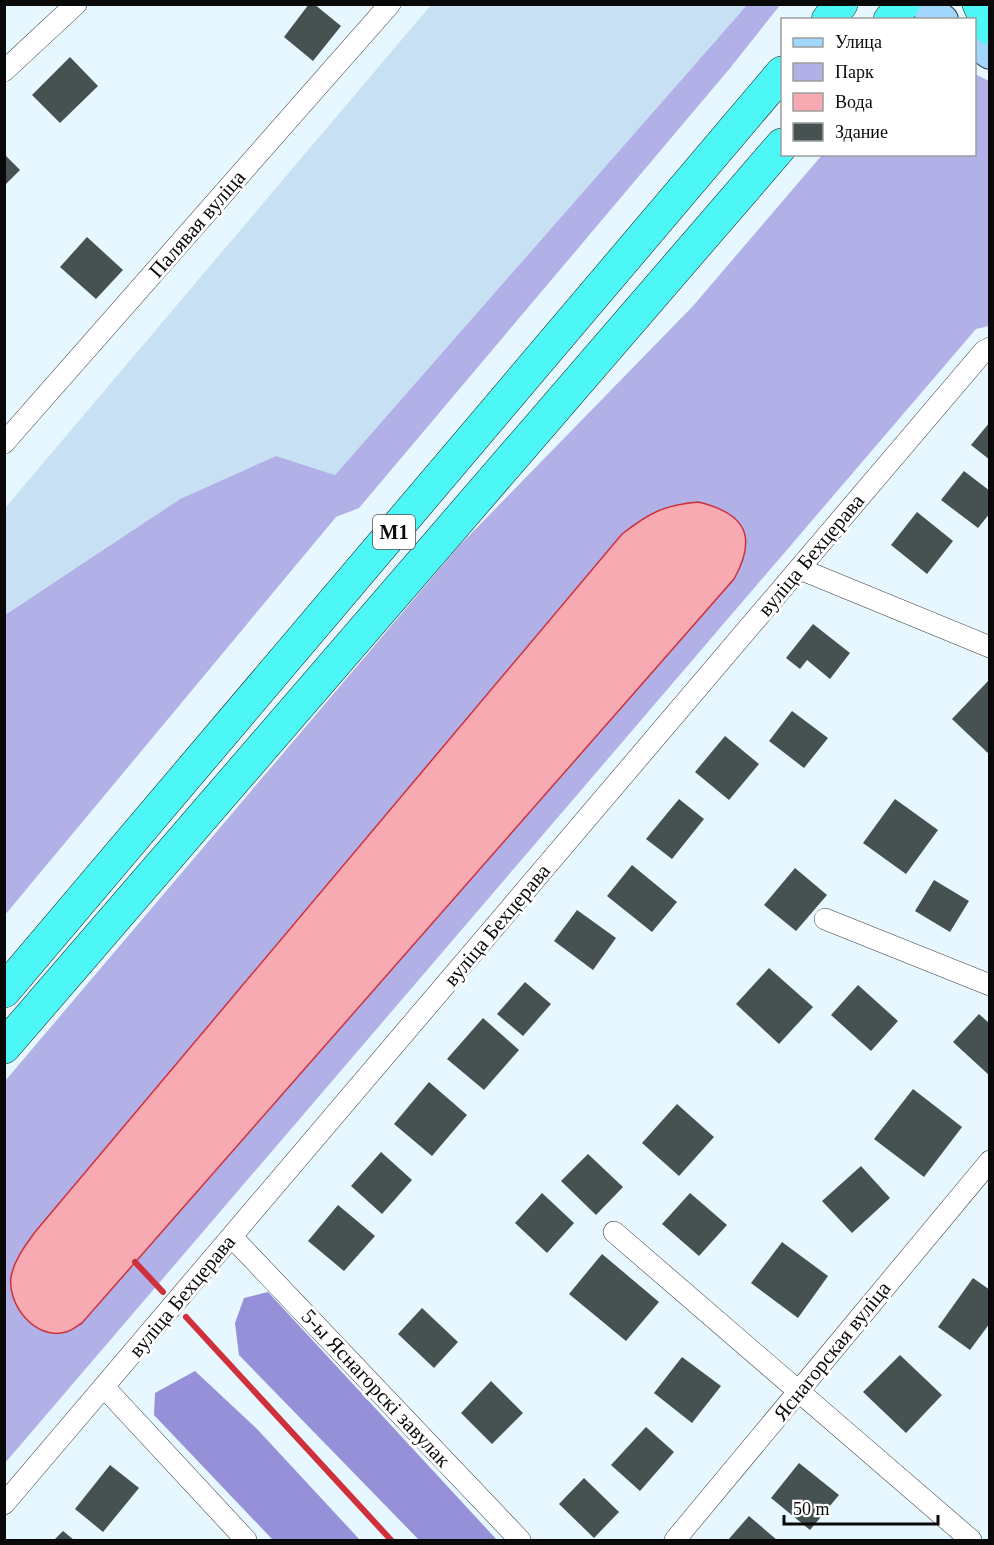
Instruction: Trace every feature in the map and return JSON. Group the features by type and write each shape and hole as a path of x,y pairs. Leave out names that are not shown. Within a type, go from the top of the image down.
{"highway":[{"path":"808,18 815,4"},
{"path":"830,18 841,4"},
{"path":"892,18 903,4"},
{"path":"979,4 980,36"},
{"name":"М1","path":"4,991 777,76"},
{"name":"М1","path":"4,1047 781,147"}],"main road":[{"path":"922,4 940,18"},
{"path":"956,4 966,18"}],"street":[{"path":"4,71 76,4"},
{"name":"Палявая вуліца","path":"4,443 390,4"},
{"name":"вуліца Бехцерава","path":"4,1504 984,351 990,348"},
{"path":"800,569 990,647"},
{"path":"825,919 990,985"},
{"name":"Яснагорская вуліца","path":"675,1540 990,1161"},
{"path":"614,1232 971,1540"},
{"name":"5-ы Яснагорскі завулак","path":"232,1236 520,1540"},
{"path":"104,1387 246,1540"}],"shaded area":[{"path":"431,5 747,5 335,475 276,456 180,499 5,615 5,508"},
{"path":"268,1292 497,1540 419,1540 239,1355 235,1323 244,1298"},
{"path":"195,1371 257,1429 360,1540 273,1540 154,1415 155,1393"}],"green space":[{"path":"747,5 780,5 731,67 359,508 336,517 5,915 5,615 180,499 276,456 335,475"},
{"path":"976,74 989,81 989,326 976,329 5,1463 5,1081 459,546 693,306 821,156 976,156"}],"water":[{"path":"698,502 727,513 743,528 746,539 745,550 734,579 82,1323 68,1331 55,1333 34,1326 18,1309 11,1287 11,1277 17,1259 35,1232 622,534 657,511"}],"building":[{"path":"309,4 314,4 341,26 313,61 284,37"},
{"path":"70,57 98,86 60,123 32,95"},
{"path":"4,154 20,170 4,186"},
{"path":"87,237 123,270 96,299 60,267"},
{"path":"990,422 990,460 971,445"},
{"path":"964,471 990,491 990,513 978,528 941,500"},
{"path":"917,512 953,541 927,574 891,545"},
{"path":"813,624 850,653 830,679 807,660 800,669 786,658"},
{"path":"990,679 990,755 952,719"},
{"path":"792,711 828,738 804,768 769,741"},
{"path":"725,736 759,764 729,800 695,772"},
{"path":"679,799 704,819 672,859 646,839"},
{"path":"895,799 938,830 906,874 863,843"},
{"path":"632,865 677,902 652,932 607,896"},
{"path":"795,868 827,895 796,931 764,905"},
{"path":"934,880 969,901 950,932 915,911"},
{"path":"577,910 616,938 593,970 554,941"},
{"path":"769,968 813,1007 779,1044 736,1004"},
{"path":"525,982 551,1004 523,1036 497,1014"},
{"path":"858,985 898,1021 871,1051 831,1015"},
{"path":"979,1014 990,1024 990,1076 953,1042"},
{"path":"483,1018 519,1050 484,1090 447,1059"},
{"path":"429,1082 467,1115 432,1156 394,1124"},
{"path":"913,1089 962,1127 924,1177 874,1139"},
{"path":"677,1104 714,1137 679,1176 642,1143"},
{"path":"381,1152 412,1180 382,1214 351,1186"},
{"path":"588,1154 623,1187 596,1215 561,1181"},
{"path":"861,1166 890,1198 852,1233 822,1201"},
{"path":"542,1193 574,1223 547,1253 515,1223"},
{"path":"690,1193 727,1225 699,1256 662,1224"},
{"path":"338,1205 375,1236 344,1271 308,1241"},
{"path":"782,1242 828,1276 798,1318 751,1283"},
{"path":"602,1254 659,1302 626,1341 569,1294"},
{"path":"973,1278 990,1290 990,1323 970,1350 938,1327"},
{"path":"422,1308 458,1342 434,1368 398,1334"},
{"path":"900,1355 942,1395 906,1433 863,1392"},
{"path":"682,1357 721,1386 692,1423 654,1393"},
{"path":"491,1381 523,1413 492,1444 461,1413"},
{"path":"646,1427 674,1452 640,1491 611,1465"},
{"path":"799,1463 839,1495 810,1530 771,1498"},
{"path":"110,1465 139,1488 103,1532 75,1509"},
{"path":"584,1478 619,1512 594,1538 559,1504"},
{"path":"749,1516 777,1540 728,1540"},
{"path":"63,1531 74,1540 54,1540"}],"waterway":[{"path":"135,1262 163,1292"},
{"path":"186,1317 391,1540"}]}
